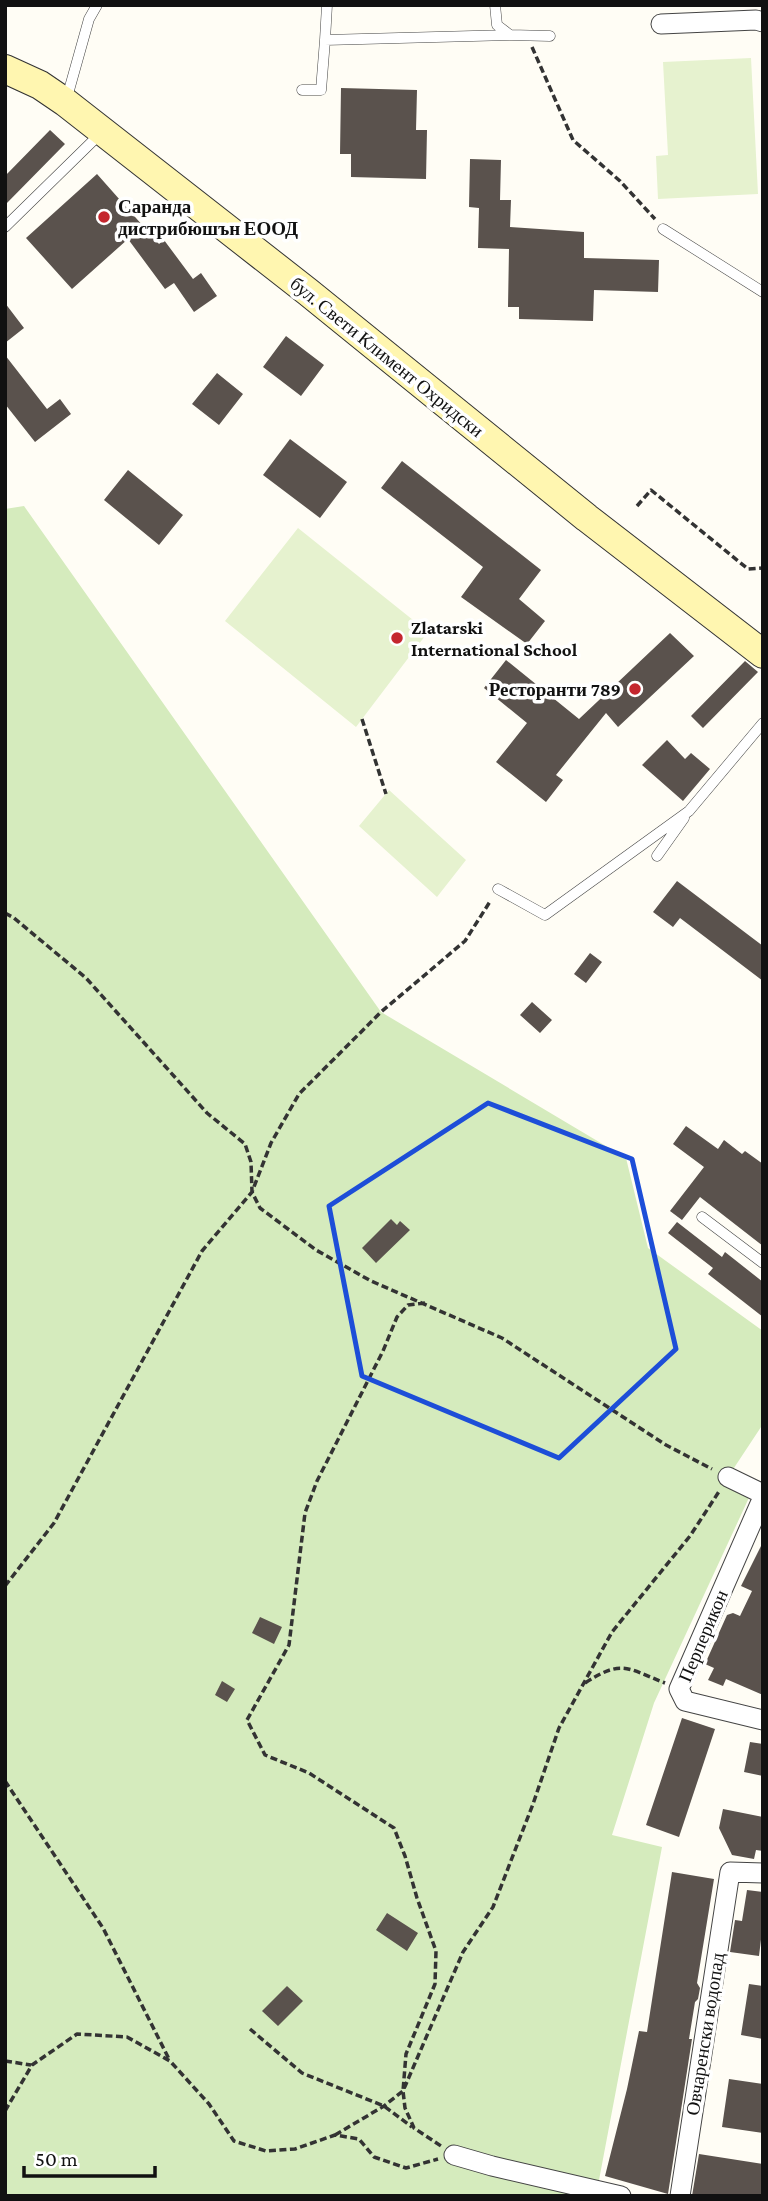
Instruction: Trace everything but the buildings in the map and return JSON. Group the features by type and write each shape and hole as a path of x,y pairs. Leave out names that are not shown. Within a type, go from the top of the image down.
{"main road":[{"name":"бул. Свети Климент Охридски","path":"5,69 40,85 65,102 763,654"}],"street":[{"path":"661,24 756,20 763,22"},
{"path":"728,1477 763,1495"},
{"name":"Перперикон","path":"763,1495 680,1689 685,1701 763,1720"},
{"name":"Овчаренски водопад","path":"680,2196 730,1872 763,1873"},
{"path":"454,2155 621,2196"}],"lane":[{"path":"65,102 89,19 97,5"},
{"path":"302,90 320,90 327,5"},
{"path":"495,5 497,25 510,35"},
{"path":"325,40 550,36"},
{"path":"5,227 103,132"},
{"path":"663,229 763,292"},
{"path":"657,856 689,811 763,723"},
{"path":"498,890 545,915 689,811"},
{"path":"702,1217 763,1263"}],"path":[{"path":"527,36 573,140 620,181 663,229"},
{"path":"637,506 651,490 748,569 763,568"},
{"path":"362,719 386,794"},
{"path":"5,1586 54,1523 202,1251 252,1192 271,1143 299,1094 381,1012 465,941 498,890"},
{"path":"5,913 86,978 207,1112 245,1144 251,1163 252,1192 260,1208 316,1250 371,1281 502,1338 666,1445 728,1477 690,1536 612,1632 559,1728 493,1907 463,1952 403,2091 384,2106 335,2135 295,2149 266,2151 234,2141 209,2104 170,2060 103,1928 5,1781"},
{"path":"414,2128 405,2108 403,2091 406,2054 435,1984 436,1951 394,1828 309,1773 265,1755 247,1720 289,1646 305,1513 317,1481 397,1317 408,1305 425,1303"},
{"path":"583,1684 607,1669 628,1668 680,1689"},
{"path":"250,2029 302,2073 384,2106 454,2155"},
{"path":"5,2111 32,2065 77,2034 127,2037 170,2060"},
{"path":"5,2061 32,2065"},
{"path":"335,2135 359,2139 374,2157 406,2168 454,2155"}],"highlighted area":[{"path":"488,1103 632,1159 676,1349 559,1458 362,1376 329,1206"}],"green space":[{"path":"751,58 758,194 658,199 656,156 668,155 663,62"},
{"path":"24,506 381,1012 626,1158 648,1248 763,1331 763,1424 728,1477 753,1489 654,1703 612,1835 662,1847 596,2196 5,2196 5,509"},
{"path":"298,528 428,632 356,727 225,621"},
{"path":"389,790 466,860 437,897 359,826"}],"place":[{"name":"Саранда дистрибюшън ЕООД","path":"104,217"},
{"name":"Zlatarski International School","path":"397,638"},
{"name":"Ресторанти 789","path":"635,689"}]}
